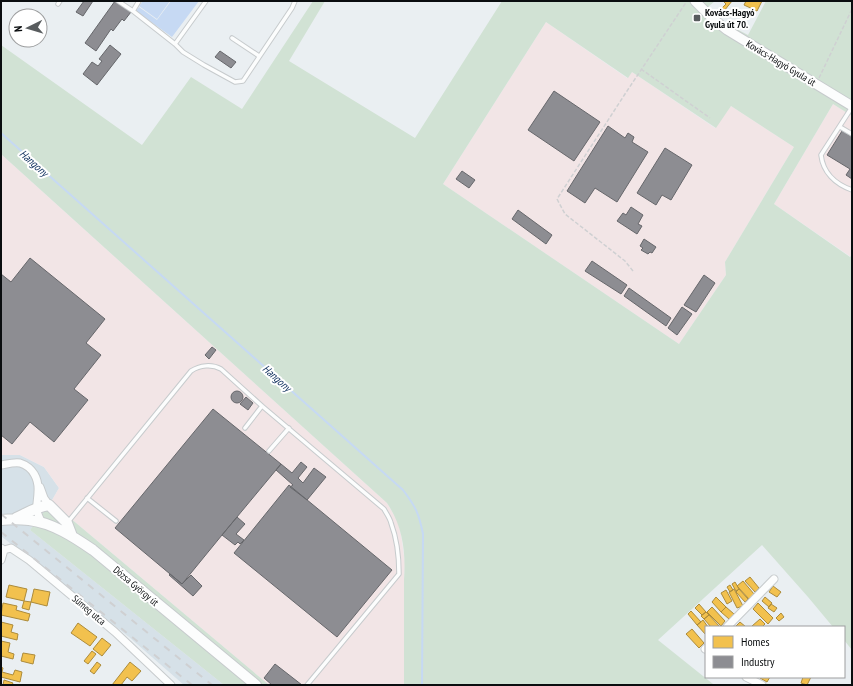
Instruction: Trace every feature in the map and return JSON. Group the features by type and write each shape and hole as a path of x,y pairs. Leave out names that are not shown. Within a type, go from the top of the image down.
{"main road":[{"path":"14,519 37,507 49,505 67,523 72,536"},
{"name":"Dózsa György út","path":"1,520 30,520 59,529 72,536 93,550 256,685"}],"street":[{"name":"Kovács-Hagyó Gyula út","path":"695,1 727,30 852,106"},
{"path":"1,465 20,463 27,466 36,476 44,498 49,505"},
{"path":"38,483 37,507 38,515 42,523"},
{"name":"Sümeg utca","path":"2,549 11,548 29,560 116,632 171,685"},
{"path":"1,560 2,549"},
{"path":"728,626 774,579"},
{"path":"748,678 762,685"}],"lane":[{"path":"118,1 133,11 183,52 235,82 243,81 292,8 295,1"},
{"path":"133,11 139,1"},
{"path":"175,44 206,1"},
{"path":"232,38 260,56"},
{"path":"852,106 821,155 825,169 829,176 846,188 852,190"},
{"path":"840,127 852,134"},
{"path":"67,523 191,371 199,367 208,366 217,366 222,368 262,406 384,509 391,522 396,540 399,574 307,685"},
{"path":"245,428 262,406"},
{"path":"269,451 288,428"},
{"path":"87,498 116,521"}],"path":[{"path":"634,271 626,261 565,214 557,199 687,1"},
{"path":"816,85 852,9"},
{"path":"641,69 710,118"}],"shaded area":[{"path":"546,22 627,78 632,72 715,128 731,106 794,147 725,262 726,275 679,344 443,184"},
{"path":"833,104 852,116 851,257 774,204"},
{"path":"1,154 387,503 397,520 400,530 405,564 404,685 269,685 51,502 59,488 44,467 20,455 1,455"},
{"path":"1,455 20,455 44,467 59,488 51,502 30,530 224,685 184,685 129,637 1,536"}],"green space":[{"path":"313,1 325,1 289,61 415,138 502,1 715,1 708,7 725,23 748,35 766,1 852,1 852,116 833,104 774,204 850,257 852,255 852,650 845,641 845,626 832,626 762,545 658,640 713,684 712,685 404,685 404,550 397,521 387,503 1,154 1,45 142,145 191,77 242,109","holes":["546,22 628,78 632,72 716,128 731,106 794,147 725,262 726,275 679,344 443,184"]},
{"path":"51,502 269,685 224,685 30,530"}],"water":[{"path":"143,1 170,1 157,19 139,6"},
{"path":"171,1 199,1 172,37 154,24"},
{"path":"139,7 157,20 154,24 136,11"}],"building: Homes":[{"path":"723,1 732,1 724,11 721,9 726,4"},
{"path":"746,1 762,1 757,11 744,5"},
{"path":"750,577 759,588 755,592 745,581"},
{"path":"743,581 754,594 749,599 737,586"},
{"path":"735,582 739,589 736,591 732,584"},
{"path":"9,585 27,589 24,601 6,597"},
{"path":"730,585 733,590 730,592 727,587"},
{"path":"773,586 781,592 777,597 769,592"},
{"path":"34,589 50,592 47,606 31,602"},
{"path":"734,589 743,606 737,608 729,592"},
{"path":"739,589 748,599 745,602 736,592"},
{"path":"726,590 732,601 727,604 721,593"},
{"path":"716,597 726,607 721,612 712,602"},
{"path":"765,597 772,603 769,607 762,601"},
{"path":"24,601 31,602 29,610 22,608"},
{"path":"3,603 17,606 16,610 30,614 28,621 1,615"},
{"path":"758,603 773,618 768,624 753,609"},
{"path":"699,604 706,612 702,615 695,608"},
{"path":"771,604 777,608 774,612 768,608"},
{"path":"712,607 725,621 721,626 707,612"},
{"path":"726,607 734,614 729,619 721,612"},
{"path":"691,611 701,622 697,625 688,614"},
{"path":"706,612 709,615 704,619 701,616"},
{"path":"781,613 784,617 779,621 776,618"},
{"path":"709,615 719,626 710,626 704,619"},
{"path":"760,619 765,624 763,626 752,626"},
{"path":"703,620 707,626 705,626 705,634 697,625"},
{"path":"1,622 13,625 11,632 18,634 17,640 1,636"},
{"path":"740,622 745,626 736,626"},
{"path":"78,623 97,637 90,646 71,633"},
{"path":"692,629 704,643 699,648 686,634"},
{"path":"102,638 111,645 102,656 93,649"},
{"path":"1,641 10,643 8,652 14,654 13,659 1,656"},
{"path":"92,651 96,654 88,664 84,661"},
{"path":"23,653 35,655 33,664 21,661"},
{"path":"97,662 101,665 94,674 90,671"},
{"path":"130,662 141,671 132,681 127,677 121,685 112,685"},
{"path":"1,667 3,668 2,672 13,675 15,670 22,672 20,682 1,677"},
{"path":"760,678 769,678 767,682"},
{"path":"803,678 810,678 807,685 801,683"},
{"path":"4,680 13,683 12,685 3,685"}],"building: Industry":[{"path":"84,1 93,1 83,16 76,12"},
{"path":"115,1 131,12 124,21 122,19 113,31 111,29 96,51 85,43"},
{"path":"110,45 121,54 97,85 83,74 92,62 98,66 102,61 99,59"},
{"path":"220,51 236,62 231,68 215,57"},
{"path":"554,91 600,122 574,161 528,130"},
{"path":"608,126 625,138 628,133 634,137 632,142 648,152 617,202 595,188 585,203 567,191"},
{"path":"842,131 852,137 852,179 846,175 850,169 827,155"},
{"path":"665,148 692,165 671,200 662,195 656,205 637,193"},
{"path":"462,171 475,180 469,188 456,179"},
{"path":"631,207 643,215 638,224 642,226 637,234 617,221 623,213 626,215"},
{"path":"518,210 552,235 546,244 512,219"},
{"path":"644,239 656,247 652,253 650,252 648,254 641,250 643,248 640,246"},
{"path":"30,258 105,319 86,343 101,355 74,389 88,400 54,442 30,422 12,444 1,435 1,274 11,282"},
{"path":"592,261 627,285 621,294 585,271"},
{"path":"704,275 715,283 696,312 684,305"},
{"path":"629,288 671,318 666,326 624,296"},
{"path":"682,307 692,314 677,335 668,328"},
{"path":"212,347 216,350 209,359 205,355"},
{"path":"235,391 239,391 243,397 239,403 235,403 231,399 231,395"},
{"path":"246,397 253,403 248,410 240,404"},
{"path":"213,409 281,464 182,584 115,528"},
{"path":"301,462 307,467 298,478 303,483 314,468 326,477 307,500 290,487 293,485 276,470 281,464 292,473"},
{"path":"289,485 392,570 337,637 234,553"},
{"path":"237,517 245,524 236,534 244,540 240,544 238,542 235,545 222,535"},
{"path":"170,574 182,584 191,575 202,586 193,596 169,575"},
{"path":"275,664 302,685 272,685 264,678"}],"waterway":[{"name":"Hangony","path":"1,133 403,490 416,511 423,534 422,685"}],"railway":[{"path":"1,514 212,685"},
{"path":"1,532 192,685"}],"place":[{"name":"Kovács-Hagyó Gyula út 70.","path":"697,18"}]}
